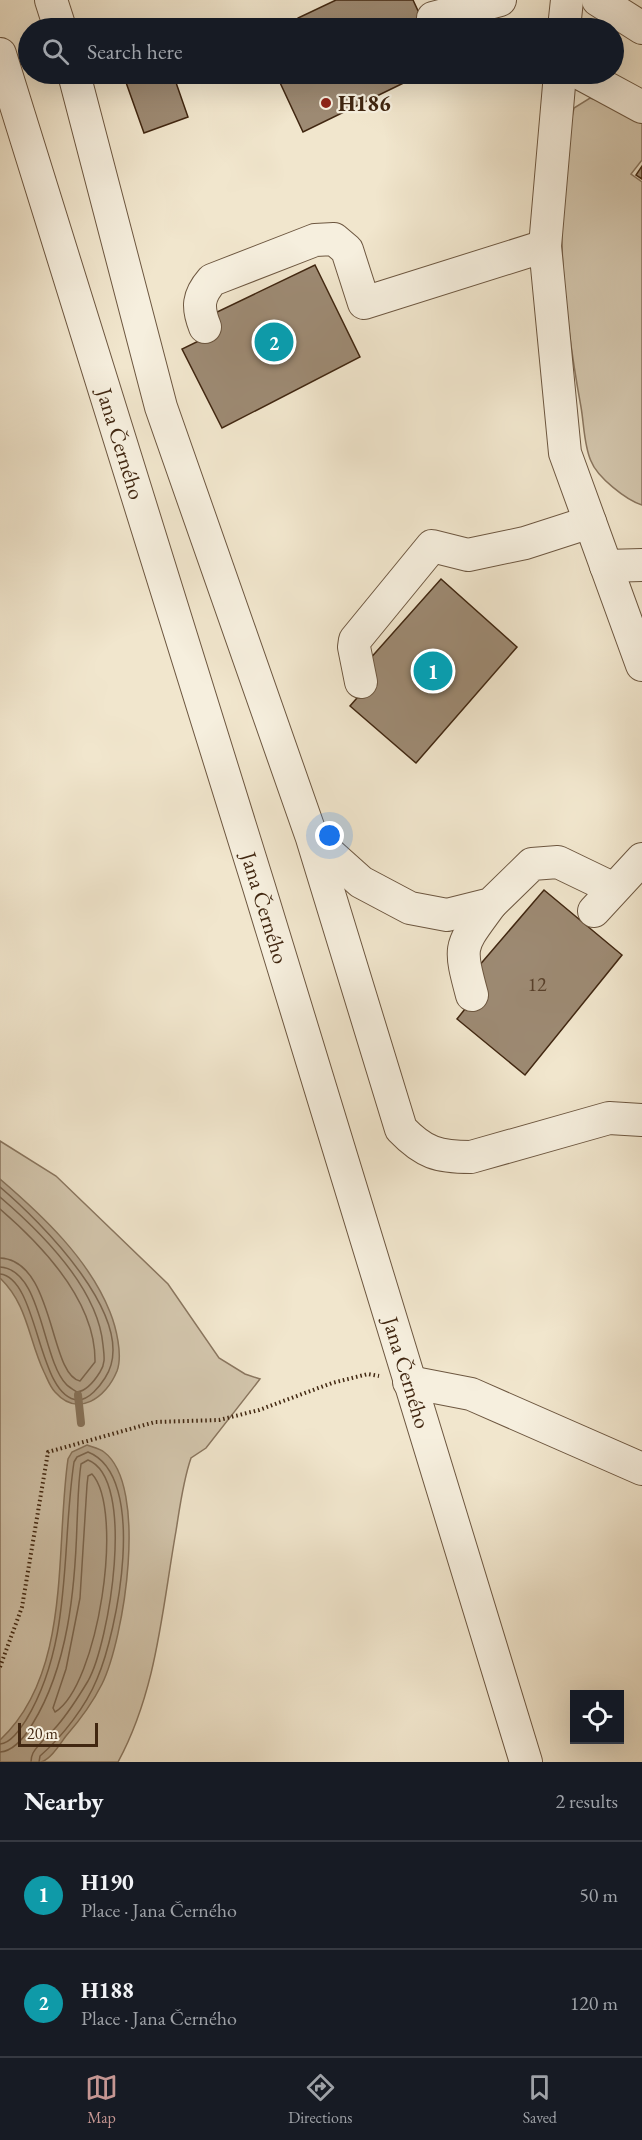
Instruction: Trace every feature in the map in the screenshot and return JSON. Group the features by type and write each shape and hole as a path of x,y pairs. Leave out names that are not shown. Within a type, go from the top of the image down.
{"street":[{"path":"51,0 57,18"},
{"path":"433,18 500,0"},
{"path":"565,18 567,0"},
{"path":"598,0 642,28"},
{"name":"Jana Černého","path":"0,54 259,887 526,1762"},
{"path":"77,84 161,407 312,838 401,1129 419,1148 447,1157 471,1157 609,1118 642,1120"},
{"path":"559,84 545,246 565,453 642,665"},
{"path":"599,84 642,107"},
{"path":"205,327 198,310 201,292 212,280 315,240 334,239 347,250 364,303 545,246"},
{"path":"361,682 354,647 355,640 432,546 468,555 525,543 590,522"},
{"path":"606,566 642,565"},
{"path":"312,838 361,882 410,908 447,915 491,904"},
{"path":"472,994 464,963 463,945 491,904 532,864 558,862 603,900 642,859"},
{"path":"409,1382 471,1394 642,1469"}],"path":[{"path":"0,1667 22,1606 48,1452 155,1422 219,1420 259,1410 332,1383 368,1374 409,1382"}],"shaded area":[{"path":"590,98 617,106 642,122 642,160 631,174 642,182 642,505 613,487 599,474 591,461 586,442 565,296 562,219 567,144 574,108"},
{"path":"0,1141 56,1176 168,1284 219,1358 245,1374 260,1379 206,1448 191,1458 182,1494 162,1620 150,1678 142,1707 118,1762 0,1762"}],"water":[{"path":"0,1179 63,1239 90,1274 110,1312 118,1341 119,1364 106,1389 90,1401 82,1404 73,1403 64,1400 53,1390 22,1311 9,1288 0,1278"},
{"path":"87,1445 104,1452 118,1470 126,1496 129,1528 128,1564 118,1634 102,1684 81,1717 48,1758 41,1762 0,1762 0,1740 23,1712 39,1680 50,1645 60,1570 68,1459 72,1452"}],"building":[{"path":"336,0 413,0 421,18 298,18"},
{"path":"127,84 176,84 188,117 144,133"},
{"name":"H186","path":"281,84 401,84 303,132"},
{"path":"642,166 642,179 636,175"},
{"path":"315,265 360,357 222,428 182,349 211,335 215,313"},
{"path":"441,579 517,647 416,763 350,706 371,682 368,661"},
{"path":"544,890 622,955 525,1075 457,1019 477,994 472,974"}],"waterway":[{"path":"78,1395 81,1423"}],"place":[{"name":"H186","path":"326,103"},
{"name":"H188","path":"274,342"},
{"name":"H190","path":"433,671"}]}
